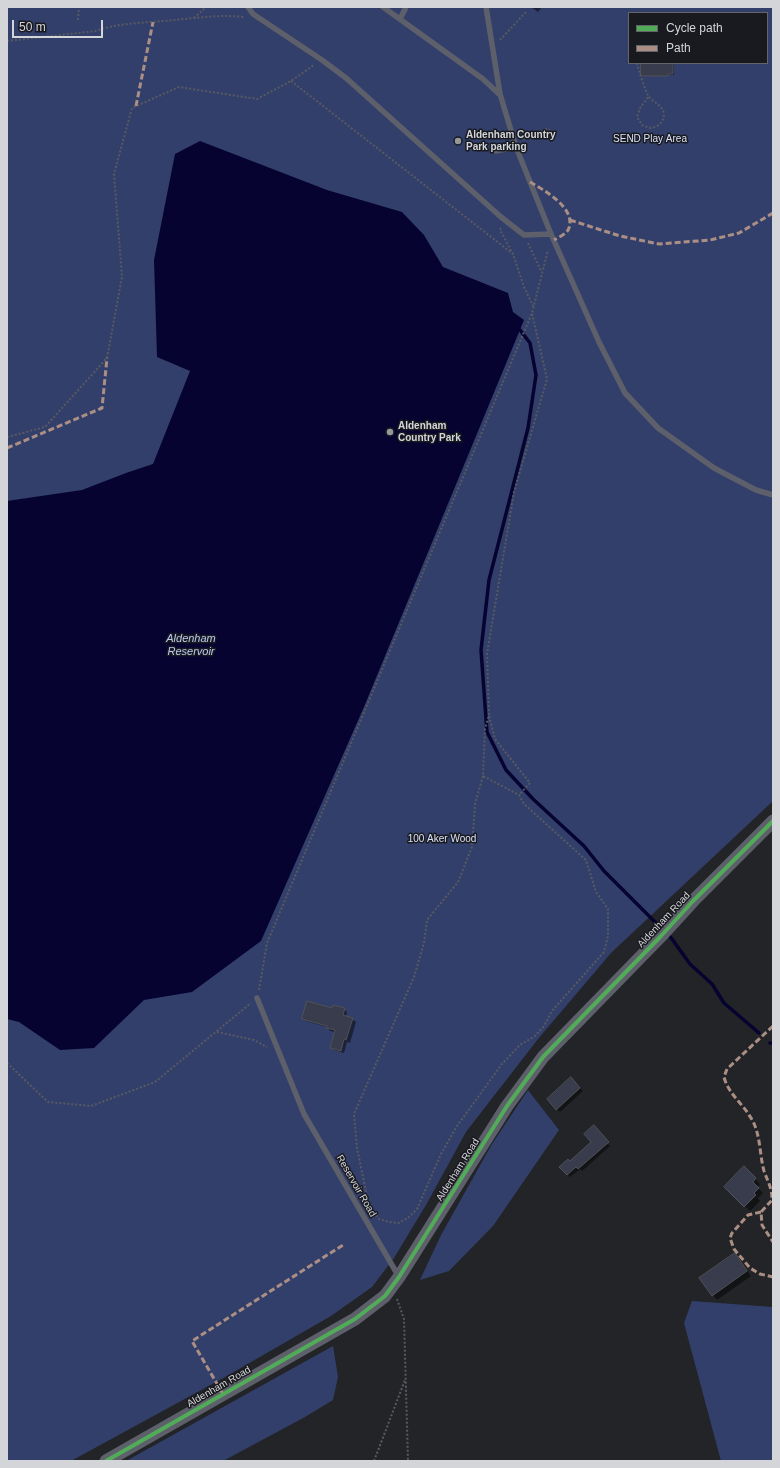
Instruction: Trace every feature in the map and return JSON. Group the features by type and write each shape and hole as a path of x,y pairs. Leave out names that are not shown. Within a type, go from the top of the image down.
{"street":[{"name":"Aldenham Road","path":"106,1461 355,1319 385,1296 396,1272 507,1106 543,1057 693,901 773,821"}],"lane":[{"path":"248,7 253,14 261,20 322,60 346,78 505,220 524,235 551,234"},
{"path":"383,7 400,18 500,94"},
{"path":"400,18 406,7"},
{"path":"486,7 500,94 515,145 551,234 569,271 599,342 625,393 658,428 714,468 756,490 773,495"},
{"path":"496,151 515,145"},
{"name":"Reservoir Road","path":"257,998 304,1114 396,1272"}],"path":[{"path":"78,20 79,7"},
{"path":"194,18 206,7"},
{"path":"492,48 526,12"},
{"path":"7,41 96,31 105,27 194,18 224,16 261,20"},
{"path":"7,437 45,427 107,358 122,277 114,174 132,108 179,87 257,99 291,81 322,60"},
{"path":"637,64 638,72 649,96 660,105 664,113 662,122 659,126 650,128 642,125 637,117 640,108 649,96"},
{"path":"291,81 513,254"},
{"path":"515,145 547,129 553,132"},
{"path":"505,220 500,230 513,254 524,287 534,307"},
{"path":"7,1063 48,1102 91,1106 155,1082 257,998 267,943 532,313 551,234"},
{"path":"524,235 542,274"},
{"path":"518,794 522,792 530,783 495,739 489,715 487,654 514,492 547,379 532,313"},
{"path":"482,776 518,794 524,804 586,860 596,892 608,909 608,936 604,952 552,1011 544,1026 534,1036 520,1045 502,1064 457,1126 441,1154 417,1209 409,1217 399,1223 389,1222 379,1218 369,1206 357,1148 354,1114 414,977 424,943 427,920 458,882 472,847 475,804 482,776 485,729 489,715"},
{"path":"217,1032 254,1040 280,1053"},
{"path":"397,1297 404,1319 408,1461"},
{"path":"374,1461 406,1379"}],"green space":[{"name":"Aldenham Country Park","path":"7,7 773,7 773,801 611,953 538,1039 466,1132 426,1205 394,1258 372,1287 331,1316 225,1377 71,1461 7,1461"},
{"path":"528,1090 559,1130 493,1226 449,1271 420,1280 441,1235 492,1144"},
{"path":"692,1301 773,1307 773,1461 721,1461 684,1323"},
{"path":"333,1346 338,1377 333,1400 305,1417 223,1461 126,1461"}],"water":[{"name":"Aldenham Reservoir","path":"200,141 327,190 402,212 424,235 443,267 508,293 513,312 524,320 364,707 261,941 192,992 144,1000 94,1048 60,1050 19,1022 7,1019 7,501 82,490 153,464 190,371 157,357 154,260 175,154"}],"building":[{"path":"641,64 673,64 673,74 668,74 668,76 641,76"},
{"path":"307,1001 332,1008 333,1005 345,1008 343,1015 353,1018 346,1040 344,1039 341,1051 330,1048 335,1030 326,1028 327,1026 302,1019"},
{"path":"571,1077 580,1088 556,1110 547,1099"},
{"path":"594,1125 609,1142 578,1169 576,1167 567,1175 559,1167 568,1159 570,1161 591,1142 584,1134"},
{"path":"744,1166 756,1178 753,1182 759,1188 754,1193 756,1195 744,1207 724,1187"},
{"path":"735,1253 747,1271 712,1296 699,1278"}],"waterway":[{"path":"520,330 530,343 536,375 528,428 489,580 481,650 487,732 506,770 533,799 584,846 604,871 663,930"},
{"path":"668,934 690,964 712,984 724,1003 759,1033"}],"marked path":[{"path":"136,106 153,22"},
{"path":"530,182 557,200 568,214 570,221 567,232 554,240"},
{"path":"570,220 620,236 659,244 710,240 739,233 773,213"},
{"path":"7,448 102,408 107,358"},
{"path":"773,1026 727,1069 724,1077 728,1088 746,1110 756,1128 762,1164 770,1185 772,1196 772,1200 761,1212 762,1225 773,1242"},
{"path":"761,1212 748,1215 732,1233 730,1238 734,1249 750,1268 760,1274 773,1277"},
{"path":"223,1394 192,1341 343,1245"}],"cycle path":[{"path":"106,1461 355,1319 385,1296 399,1277 507,1106 543,1057 693,901 773,821"}],"place":[{"name":"Aldenham Country Park parking","path":"458,141"},
{"name":"Aldenham Country Park","path":"390,432"}],"park label":[{"name":"SEND Play Area","path":"650,139"},
{"name":"100 Aker Wood","path":"442,839"}]}
